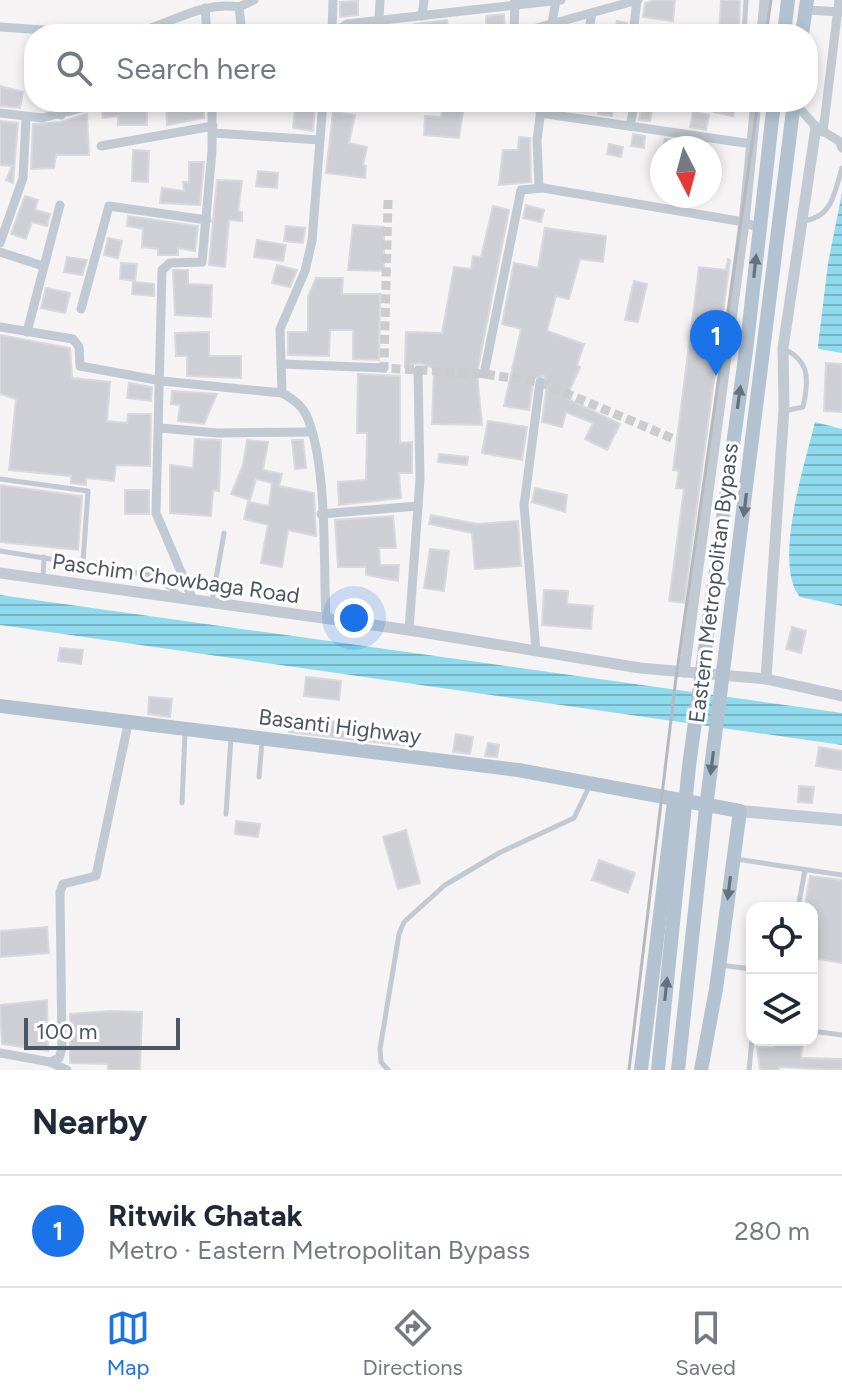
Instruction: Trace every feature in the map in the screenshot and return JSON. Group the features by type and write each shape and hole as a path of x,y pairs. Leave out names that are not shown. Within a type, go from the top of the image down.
{"main road":[{"path":"785,24 788,0"},
{"path":"658,1068 689,766 747,343 770,112"},
{"name":"Eastern Metropolitan Bypass","path":"678,1068 706,808 792,112"},
{"name":"Basanti Highway","path":"0,706 518,770 740,811"},
{"path":"641,1070 674,801"},
{"path":"701,1070 740,811 842,820"}],"street":[{"path":"159,24 205,8 228,4 239,7 254,0"},
{"path":"332,24 333,0"},
{"path":"379,20 380,0"},
{"path":"422,16 424,0"},
{"path":"347,24 422,16 465,6 558,0 552,24"},
{"path":"564,24 637,0 634,24"},
{"path":"763,24 765,0"},
{"path":"766,679 783,411 783,348 801,221 840,12 839,0"},
{"path":"514,3 515,24"},
{"path":"806,5 840,12"},
{"path":"239,7 241,24"},
{"path":"205,8 206,24"},
{"path":"590,24 592,13"},
{"path":"0,27 24,29"},
{"path":"0,113 26,118 71,112"},
{"path":"189,600 156,513 162,381 162,270 170,263 202,262 212,112"},
{"path":"282,393 280,329 305,271 312,241 322,112"},
{"path":"539,188 541,112"},
{"path":"564,112 630,126 752,144"},
{"path":"630,126 633,112"},
{"path":"684,672 744,222 755,112"},
{"path":"803,112 819,130 839,141 842,148"},
{"path":"0,243 23,178 26,118"},
{"path":"101,146 213,130 320,140"},
{"path":"484,374 517,197 521,190 539,188 744,222 759,228"},
{"path":"27,332 60,205"},
{"path":"81,309 109,206 207,220"},
{"path":"0,252 43,266"},
{"path":"0,327 73,339 79,347 80,366 162,381 282,393 303,410 312,432 321,514 326,619"},
{"path":"281,364 384,368"},
{"path":"409,630 418,506 418,370"},
{"path":"536,651 524,505 540,382"},
{"path":"160,428 217,433 312,432"},
{"path":"321,514 418,506"},
{"name":"Paschim Chowbaga Road","path":"0,573 684,672 766,679 842,696"},
{"path":"50,1062 59,1058 62,1048 60,892 63,884 96,876 128,724"},
{"path":"0,1053 50,1062 67,1070"}],"lane":[{"path":"745,24 746,0"},
{"path":"801,221 818,220 827,212 842,168"},
{"path":"783,348 803,361 807,373 803,407 783,411"},
{"path":"0,479 88,491 83,562"},
{"path":"212,603 224,533"},
{"path":"0,551 150,575 189,600"},
{"path":"43,580 44,557"},
{"path":"182,803 186,731"},
{"path":"226,814 231,736"},
{"path":"259,777 262,739"},
{"path":"388,1070 381,1062 380,1049 399,934 404,922 445,885 471,869 574,818 591,784"},
{"path":"733,858 842,875"},
{"path":"799,902 805,870"},
{"path":"719,965 746,968"},
{"path":"818,1032 842,1035"},
{"path":"749,1070 751,1046"}],"water":[{"path":"842,193 842,353 819,349 818,346 828,263"},
{"path":"815,422 842,429 842,606 800,597 792,582 789,562 794,512"},
{"path":"0,595 842,713 842,745 0,625"}],"building":[{"path":"675,0 673,21 643,17 645,3"},
{"path":"721,0 740,0 739,24 720,24"},
{"path":"358,1 358,15 340,17 340,2"},
{"path":"504,14 505,24 486,24 486,16"},
{"path":"447,20 448,24 414,24"},
{"path":"0,86 23,92 20,108 0,106"},
{"path":"102,112 147,112 147,125 118,125 118,116 103,118"},
{"path":"166,112 204,112 204,118 167,125"},
{"path":"295,112 314,112 313,131 293,128"},
{"path":"333,112 355,115 349,143 367,147 363,165 366,166 365,178 326,173"},
{"path":"442,112 463,112 459,138 424,135 425,116 441,117"},
{"path":"598,112 613,112 612,116"},
{"path":"640,112 652,112 650,121 639,120"},
{"path":"693,112 709,115 706,130 690,127"},
{"path":"87,114 89,155 56,155 54,168 31,169 33,124 61,122"},
{"path":"0,121 18,123 13,183 6,180 12,166 0,165"},
{"path":"633,134 645,136 644,148 631,146"},
{"path":"519,137 530,138 531,182 499,185 503,150 518,150"},
{"path":"609,144 623,147 621,157 607,154"},
{"path":"133,150 149,151 148,182 132,181"},
{"path":"189,162 204,162 200,205 160,203 162,188 184,191 183,182 189,182"},
{"path":"258,171 278,173 277,188 256,186"},
{"path":"217,180 242,181 238,211 242,212 242,221 229,220 225,267 209,265"},
{"path":"25,196 38,200 35,210 50,214 47,226 32,222 26,239 11,234"},
{"path":"526,205 544,210 541,222 523,218"},
{"path":"493,206 509,210 477,373 482,425 432,424 434,368 419,363 405,367 406,332 442,333 454,267 471,269 473,256 481,257"},
{"path":"128,216 198,226 195,251 178,248 178,255 158,255 158,249 142,247 143,229 127,226"},
{"path":"353,225 384,227 384,271 348,270"},
{"path":"286,226 305,228 303,243 284,241"},
{"path":"545,228 606,236 603,262 580,259 569,299 556,296 547,331 584,344 577,365 580,367 566,398 620,424 607,450 585,439 593,423 566,412 562,427 542,422 547,383 544,376 534,378 529,410 504,406 521,329 502,324 514,263 538,268"},
{"path":"108,238 122,241 118,258 104,255"},
{"path":"257,240 286,245 283,261 254,257"},
{"path":"67,257 87,260 82,275 64,272"},
{"path":"728,259 684,603 669,601 684,489 676,488 679,471 673,470 699,267 726,270"},
{"path":"121,263 137,264 135,281 120,279"},
{"path":"277,265 297,270 290,287 272,283"},
{"path":"173,270 188,270 188,284 212,285 211,317 175,315"},
{"path":"316,278 343,278 342,294 380,294 379,360 353,359 353,330 330,330 329,356 288,355 288,332 308,332 308,297"},
{"path":"634,281 647,284 638,322 625,320"},
{"path":"133,282 154,284 154,296 132,294"},
{"path":"46,288 70,293 65,313 41,308"},
{"path":"209,332 209,356 241,356 241,378 187,376 187,356 176,356 175,333"},
{"path":"0,335 70,348 72,378 110,382 107,421 127,423 128,414 151,414 150,466 116,465 114,481 86,478 86,485 71,483 71,476 9,470 16,399 0,394"},
{"path":"826,363 842,364 842,412 824,411"},
{"path":"358,374 400,376 400,443 412,442 412,473 399,473 401,498 339,505 338,482 366,480 367,433 357,433"},
{"path":"129,383 152,387 151,401 127,398"},
{"path":"172,391 217,394 204,424 178,421 180,405 171,404"},
{"path":"488,421 527,427 522,460 482,453"},
{"path":"195,439 221,440 219,491 213,490 211,516 170,513 170,465 193,468"},
{"path":"247,440 268,442 263,470 282,474 279,486 314,493 316,536 288,530 282,567 261,563 268,525 244,519 248,502 269,506 272,483 256,479 250,500 231,494 243,465"},
{"path":"292,440 303,440 306,468 295,469"},
{"path":"439,454 468,457 467,465 438,462"},
{"path":"0,485 82,496 78,550 0,542"},
{"path":"535,488 567,495 565,512 532,502"},
{"path":"125,490 149,490 149,514 125,514"},
{"path":"431,515 477,524 518,521 521,566 475,569 472,533 429,524"},
{"path":"393,516 396,548 379,548 380,565 399,565 398,581 366,575 366,567 338,567 335,520"},
{"path":"430,549 449,551 444,591 424,588"},
{"path":"544,590 568,591 567,604 593,606 591,629 542,625"},
{"path":"792,627 806,631 801,653 786,649"},
{"path":"60,648 83,650 81,664 58,661"},
{"path":"306,677 341,681 339,700 304,696"},
{"path":"149,697 172,699 170,717 148,714"},
{"path":"291,715 410,733 408,746 289,732"},
{"path":"456,734 473,737 470,754 453,752"},
{"path":"488,743 499,745 497,757 485,756"},
{"path":"819,747 842,751 842,770 816,766"},
{"path":"799,786 814,787 812,803 798,802"},
{"path":"236,821 260,824 258,837 235,834"},
{"path":"406,830 420,883 398,889 383,837"},
{"path":"599,860 635,873 628,893 592,880"},
{"path":"810,876 842,880 842,963 818,959 818,902 805,902"},
{"path":"47,927 49,953 0,957 0,931"},
{"path":"47,1000 48,1051 2,1044 0,1005"},
{"path":"142,1012 140,1070 108,1070 108,1064 70,1063 70,1014"},
{"path":"802,1046 801,1058 842,1059 842,1070 779,1067 779,1070 760,1070 757,1047"}],"tunnel":[{"path":"388,200 384,368 484,374 540,382 674,439"}],"railway":[{"path":"767,24 771,0"},
{"path":"629,1070 676,678 757,112"}],"place":[{"name":"Ritwik Ghatak","path":"716,376"}]}
